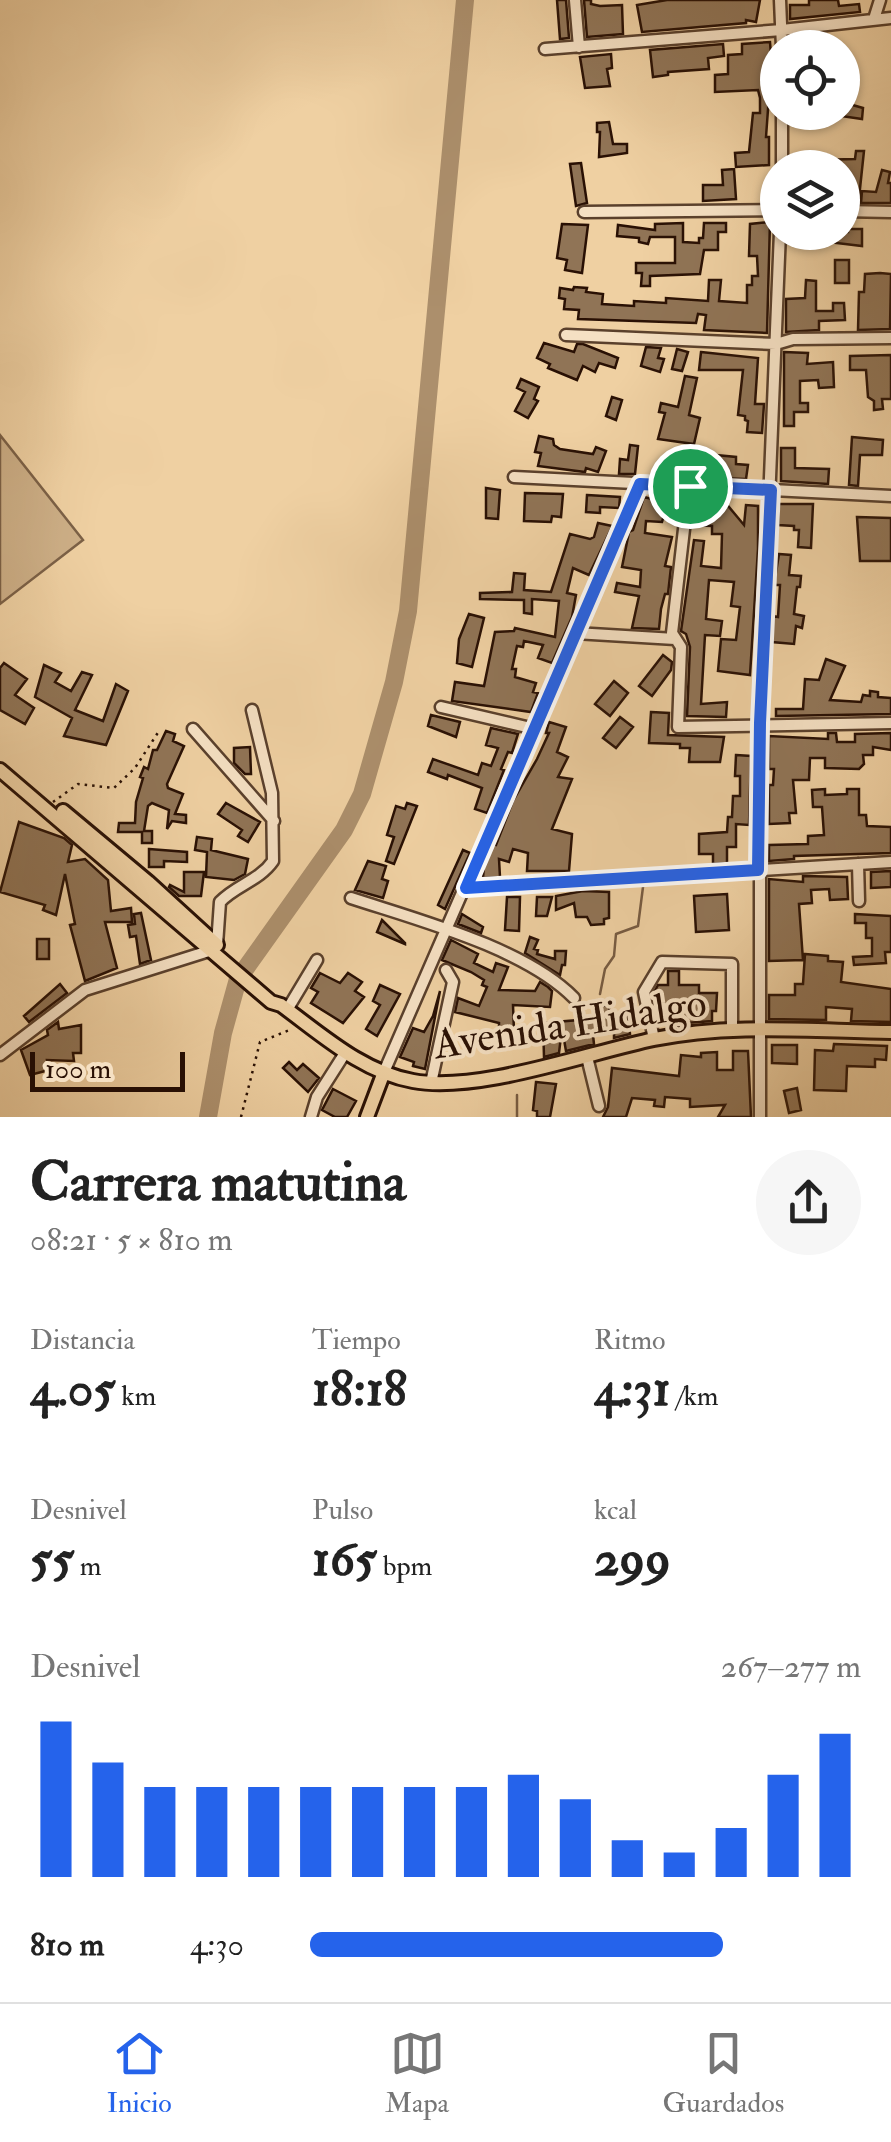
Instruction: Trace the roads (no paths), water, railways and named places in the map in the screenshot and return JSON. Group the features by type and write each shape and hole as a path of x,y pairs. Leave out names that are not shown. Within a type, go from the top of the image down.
{"main road":[{"name":"Avenida Hidalgo","path":"3,770 92,834 278,1004 345,1053 411,1081 431,1083 494,1076 654,1040 732,1031 891,1032"},
{"name":"Avenida Hidalgo","path":"3,770 220,952"},
{"path":"367,1117 384,1072"}],"street":[{"path":"575,0 579,47"},
{"path":"780,0 782,30 891,18"},
{"path":"874,19 880,0"},
{"path":"545,50 760,32"},
{"path":"584,212 760,210"},
{"path":"860,211 891,212"},
{"path":"760,1117 760,723 779,250"},
{"path":"566,335 776,344 792,338 891,338"},
{"path":"514,477 891,496"},
{"path":"384,1072 640,484"},
{"path":"690,486 672,632 682,647 678,727 891,723"},
{"path":"575,634 675,639"},
{"path":"441,707 534,729"},
{"path":"0,1055 84,990 220,952 220,902 262,875 273,861 272,793 252,710"},
{"path":"194,729 274,822"},
{"path":"466,888 891,862"},
{"path":"858,864 859,900"},
{"path":"351,898 446,930 555,978 574,998"},
{"path":"278,1004 316,960"},
{"path":"654,1040 644,992 662,962 732,964 732,1031"},
{"path":"431,1083 453,982 446,970"},
{"path":"732,983 758,982"},
{"path":"311,1117 318,1096 345,1053"},
{"path":"587,1057 599,1106"}],"waterway":[{"path":"208,1117 223,1033 238,979 344,830 362,794 394,682 408,611 465,0"},
{"path":"600,994 605,969 614,956 616,934 638,926 643,887"},
{"path":"517,1095 517,1117"}]}
